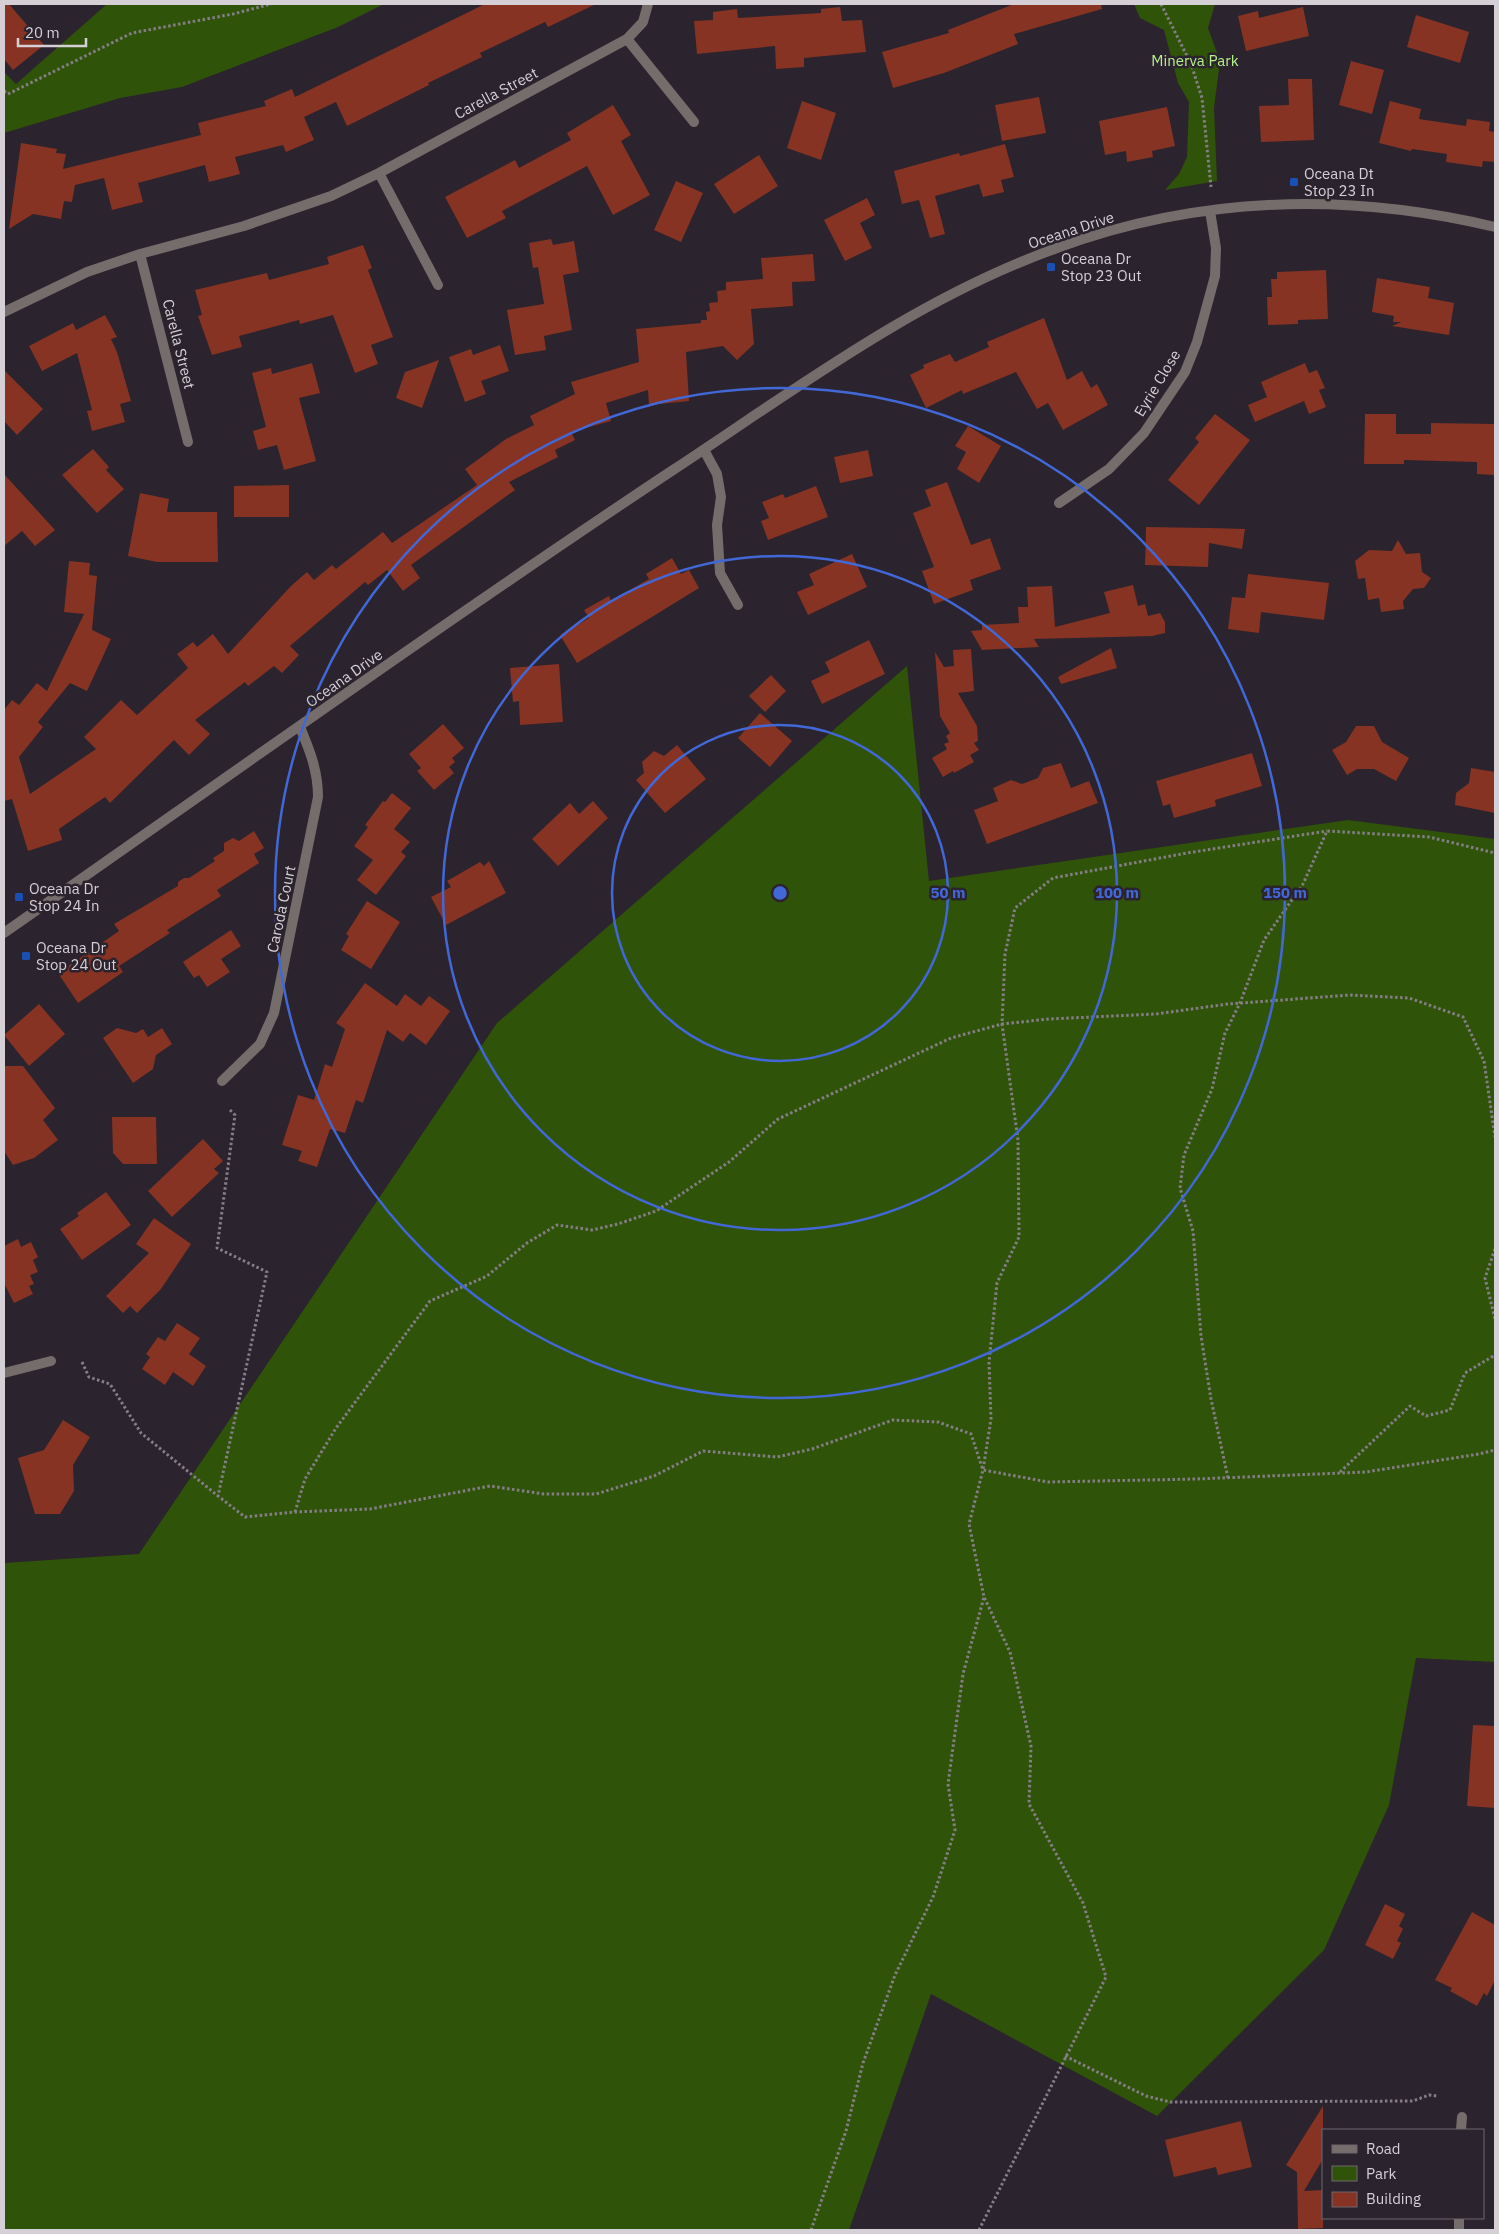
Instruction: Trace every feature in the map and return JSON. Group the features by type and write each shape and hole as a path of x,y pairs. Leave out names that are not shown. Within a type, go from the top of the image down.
{"street":[{"name":"Carella Street","path":"4,312 87,272 140,254 289,211 379,173 627,40 643,22 648,4"},
{"path":"627,40 694,122"},
{"path":"379,173 438,285"},
{"name":"Oceana Drive","path":"4,933 573,536 854,350 911,316 981,280 1061,246 1140,224 1210,211 1271,204 1353,204 1445,216 1495,227"},
{"name":"Eyrie Close","path":"1059,503 1109,469 1132,445 1167,402 1185,372 1197,342 1215,276 1216,248 1210,211"},
{"name":"Carella Street","path":"140,254 188,442"},
{"path":"704,450 717,474 721,497 717,525 720,573 738,605"},
{"name":"Caroda Court","path":"222,1082 260,1044 274,1013 316,818 318,797 318,777 315,764 300,727"},
{"path":"4,1373 51,1361"},
{"path":"1461,2129 1462,2117"}],"path":[{"path":"4,91 8,94 132,33 233,14 271,4"},
{"path":"1161,4 1191,64 1202,98 1211,187"},
{"path":"1228,1478 1211,1399 1201,1336 1193,1231 1180,1188 1184,1155 1212,1090 1225,1032 1240,1004 1264,940 1303,884 1327,830"},
{"path":"979,2230 1106,1977 1083,1903 1029,1804 1031,1746 1010,1652 984,1597 969,1524 983,1470 991,1419 988,1362 997,1284 1019,1237 1018,1140 1002,1024 1005,954 1015,908 1053,878 1187,853 1327,830 1429,837 1495,853"},
{"path":"295,1512 305,1479 336,1428 430,1302 487,1276 527,1244 557,1225 592,1230 618,1224 656,1211 729,1162 778,1119 951,1038 1002,1024 1049,1019 1156,1014 1240,1004 1350,995 1409,998 1463,1017 1484,1061 1495,1137"},
{"path":"218,1496 267,1272 217,1248 235,1115 230,1110"},
{"path":"1495,1249 1485,1278 1495,1319"},
{"path":"1340,1473 1410,1406 1426,1416 1450,1410 1465,1373 1495,1355"},
{"path":"82,1362 88,1378 110,1384 141,1433 245,1517 295,1512 370,1509 490,1486 544,1494 596,1494 654,1476 704,1451 777,1457 812,1449 893,1420 938,1422 971,1434 983,1470"},
{"path":"983,1470 1048,1482 1228,1478 1375,1470 1495,1450"},
{"path":"811,2230 846,2131 863,2063 895,1974 933,1897 955,1830 948,1784 963,1674 984,1597"},
{"path":"1065,2056 1146,2096 1170,2102 1413,2101 1424,2096 1437,2096"}],"green space":[{"path":"107,4 384,4 338,27 182,87 120,98 4,133 4,72 16,84"},
{"name":"Minerva Park","path":"1134,4 1215,4 1208,28 1220,61 1214,108 1217,181 1165,190 1179,174 1187,157 1189,102 1178,83 1164,30 1140,18"},
{"path":"907,666 929,881 1348,820 1495,839 1495,1662 1416,1658 1389,1805 1324,1950 1157,2116 931,1994 849,2230 4,2230 4,1563 139,1554 497,1023"}],"building":[{"path":"4,4 9,4 44,45 13,70 4,59"},
{"path":"485,4 596,4 548,27 545,22 480,53 482,57 347,126 336,102 304,117 314,140 286,152 283,145 235,157 240,174 209,182 205,165 138,183 143,202 112,210 104,178 75,185 72,202 64,201 61,219 33,214 9,229 21,143 57,149 56,153 66,154 63,169 201,135 198,123 266,106 264,101 292,89 295,97"},
{"path":"1014,4 1101,4 1102,9 1014,34 1018,44 944,73 893,88 882,52 949,33 948,30"},
{"path":"840,7 842,21 862,20 866,52 804,58 804,67 776,69 775,46 697,54 694,21 713,20 713,12 737,9 738,18 821,13 821,9"},
{"path":"1303,7 1309,36 1246,51 1238,16 1258,11 1259,18"},
{"path":"1416,15 1469,32 1460,63 1407,47"},
{"path":"1351,61 1384,70 1372,114 1339,105"},
{"path":"1288,79 1312,79 1314,140 1261,142 1259,106 1289,105"},
{"path":"1039,97 1046,133 1002,141 995,105"},
{"path":"802,101 836,113 821,160 787,148"},
{"path":"1390,101 1421,109 1419,119 1466,126 1467,119 1490,122 1489,131 1495,132 1495,162 1483,161 1482,167 1446,162 1447,154 1412,149 1411,151 1379,143"},
{"path":"613,105 631,135 621,141 650,195 613,215 587,166 502,211 506,218 467,238 445,197 515,160 519,168 571,140 567,133"},
{"path":"1167,107 1175,146 1152,151 1153,157 1127,162 1126,151 1105,155 1099,121"},
{"path":"1005,144 1014,177 1001,180 1004,192 983,197 979,184 935,196 945,234 930,238 919,200 902,204 894,171 959,153 960,156"},
{"path":"759,155 778,186 734,214 714,184"},
{"path":"676,181 703,193 681,242 654,230"},
{"path":"867,198 875,215 860,223 872,248 845,261 824,220"},
{"path":"551,239 553,245 574,241 579,272 563,275 572,330 544,336 546,350 515,355 507,310 544,304 538,267 533,268 529,243"},
{"path":"363,245 372,268 368,270 393,337 371,345 378,364 355,373 333,315 300,324 299,320 239,336 242,347 212,355 198,316 202,315 195,290 267,273 269,280 329,264 327,257"},
{"path":"813,254 815,281 792,282 793,306 751,309 754,344 737,360 723,346 686,352 689,401 649,405 648,390 606,403 611,421 571,432 575,440 555,450 558,457 509,482 515,490 411,565 420,578 403,591 387,570 368,585 365,582 290,646 299,655 282,673 274,666 248,686 245,682 195,720 210,734 189,755 174,740 110,803 105,797 59,829 62,840 28,851 12,799 4,801 4,710 12,700 19,705 37,683 47,691 84,614 64,612 69,561 90,563 89,575 97,576 92,630 111,639 87,691 70,683 38,722 43,727 19,757 30,794 96,749 84,737 121,700 137,715 188,668 177,654 193,642 197,647 213,634 228,654 291,586 307,572 314,580 332,565 336,569 383,532 392,543 477,485 465,469 506,439 534,425 530,416 575,394 571,382 639,362 636,329 701,323 701,320 707,320 706,312 710,311 709,303 718,302 717,291 726,290 726,282 763,279 761,258"},
{"path":"1326,270 1328,319 1298,320 1298,324 1268,325 1267,297 1272,297 1271,279 1277,279 1277,272"},
{"path":"1377,278 1430,287 1428,298 1454,303 1449,335 1392,326 1401,322 1393,322 1394,316 1372,312"},
{"path":"105,315 117,337 111,339 117,352 131,401 120,404 125,422 92,431 87,411 92,410 77,353 42,371 29,346 73,323 76,330"},
{"path":"1044,318 1067,380 1082,371 1091,388 1097,384 1108,405 1063,430 1048,403 1037,409 1016,372 963,394 962,390 926,408 910,375 924,368 923,365 950,354 955,362 989,347 987,342"},
{"path":"500,345 509,371 481,381 486,394 465,402 449,357 471,349 473,355"},
{"path":"439,360 422,408 396,398 405,372"},
{"path":"312,363 320,393 299,398 316,461 284,470 277,445 258,450 253,431 266,427 252,373 271,368 272,374"},
{"path":"1305,363 1309,373 1317,370 1325,388 1319,390 1326,407 1309,414 1304,401 1255,422 1248,405 1267,397 1261,382"},
{"path":"4,370 43,409 17,435 4,421"},
{"path":"1215,414 1250,440 1199,505 1168,480 1199,442 1195,438"},
{"path":"1365,414 1396,414 1396,434 1431,434 1431,423 1495,424 1495,475 1477,474 1477,462 1404,460 1404,464 1364,464"},
{"path":"968,426 1001,446 979,483 957,469 966,452 955,446"},
{"path":"93,449 109,467 106,470 124,489 97,513 62,475"},
{"path":"868,450 873,476 840,483 834,457"},
{"path":"4,474 55,530 35,546 22,531 4,546"},
{"path":"947,482 971,545 990,538 1001,569 970,580 973,590 934,604 922,571 934,567 913,513 931,506 925,490"},
{"path":"289,485 289,517 234,517 234,486"},
{"path":"816,486 828,517 768,540 761,521 769,518 762,502 783,494 785,498"},
{"path":"140,493 169,499 167,512 217,512 218,562 157,562 128,556"},
{"path":"1146,527 1245,529 1242,549 1209,543 1208,567 1145,565"},
{"path":"1398,540 1406,554 1420,553 1422,572 1431,578 1424,588 1413,589 1403,601 1404,609 1381,612 1379,598 1368,600 1365,578 1358,579 1355,561 1369,550 1392,551"},
{"path":"852,554 867,587 808,615 797,592 814,585 809,574"},
{"path":"672,558 681,574 689,570 699,588 577,663 560,635 589,618 584,610 609,596 611,601 649,579 646,574"},
{"path":"1248,574 1329,583 1324,620 1261,612 1259,633 1228,629 1232,597 1245,598"},
{"path":"1133,585 1138,606 1145,604 1148,616 1160,613 1165,622 1165,633 1152,636 1034,639 1039,647 982,650 971,631 982,630 982,625 1019,623 1018,607 1028,607 1027,587 1052,586 1055,627 1110,613 1104,592"},
{"path":"869,640 885,674 822,704 811,681 830,672 825,662"},
{"path":"1111,648 1117,668 1061,684 1058,677"},
{"path":"971,649 974,691 958,693 977,726 978,741 974,743 979,750 970,755 974,762 943,777 932,758 947,749 944,744 949,742 946,736 950,733 940,716 935,652 944,667 954,666 953,650"},
{"path":"559,664 563,722 520,725 519,701 513,702 510,668"},
{"path":"771,675 786,691 765,712 749,696"},
{"path":"760,713 792,741 770,767 738,738"},
{"path":"443,724 464,748 452,758 455,762 449,767 454,773 434,790 417,771 421,768 409,754"},
{"path":"1356,726 1374,726 1382,742 1409,758 1396,781 1374,769 1357,769 1347,775 1332,750 1346,742"},
{"path":"677,745 706,779 665,813 636,780 644,773 642,762 654,751 664,756"},
{"path":"1252,753 1262,786 1215,800 1216,806 1174,818 1170,804 1163,806 1156,781"},
{"path":"1061,763 1071,788 1089,781 1098,803 987,844 974,810 998,801 993,788 1011,780 1022,784 1038,778 1043,768"},
{"path":"1471,768 1495,772 1495,813 1455,805 1456,793 1469,783"},
{"path":"392,793 411,808 394,829 410,842 401,852 406,856 376,895 357,880 373,860 354,846 368,827 365,825 383,801 385,802"},
{"path":"593,801 608,818 558,866 532,839 570,803 579,814"},
{"path":"254,831 264,848 254,854 259,863 217,890 221,896 167,930 170,933 119,966 123,972 78,1003 58,973 119,931 114,924 178,886 178,882 184,878 189,878 215,861 213,858 224,851 224,843 233,838 239,841"},
{"path":"489,861 506,893 446,925 431,897 451,887 447,881 480,862 484,866"},
{"path":"367,901 400,922 371,969 341,950 349,936 346,934"},
{"path":"231,930 241,946 221,959 230,972 207,987 199,975 194,978 183,962"},
{"path":"365,983 397,1006 405,994 421,1006 429,996 450,1011 426,1045 410,1033 403,1042 387,1030 363,1103 356,1100 345,1133 330,1129 317,1167 298,1161 302,1151 282,1145 298,1095 314,1100 325,1064 332,1067 345,1029 336,1023"},
{"path":"39,1004 65,1034 29,1066 4,1035"},
{"path":"117,1028 136,1033 143,1029 148,1037 162,1028 172,1044 156,1055 153,1069 133,1083 103,1038"},
{"path":"4,1066 23,1066 55,1108 43,1120 58,1140 34,1158 13,1165 4,1151"},
{"path":"112,1117 156,1117 157,1164 123,1164 113,1153"},
{"path":"203,1139 223,1161 214,1169 219,1173 172,1217 148,1191"},
{"path":"106,1192 131,1225 82,1260 60,1229 79,1216 77,1213"},
{"path":"154,1218 191,1244 161,1289 137,1313 130,1306 123,1313 106,1296 149,1253 136,1244"},
{"path":"18,1239 21,1247 31,1242 38,1257 33,1260 38,1272 30,1275 34,1284 29,1286 33,1294 14,1303 4,1283 4,1246"},
{"path":"177,1323 200,1338 189,1354 206,1366 193,1386 173,1372 165,1385 142,1369 150,1357 146,1354 158,1337 165,1341"},
{"path":"63,1420 90,1437 73,1465 74,1491 60,1514 35,1514 18,1458 44,1450"},
{"path":"1473,1725 1495,1726 1495,1808 1467,1806"},
{"path":"1385,1904 1405,1914 1399,1926 1403,1929 1397,1941 1401,1943 1393,1959 1365,1945"},
{"path":"1472,1912 1495,1925 1495,1980 1487,1996 1484,1993 1477,2006 1450,1991 1452,1988 1435,1980"},
{"path":"1323,2106 1322,2161 1304,2191 1322,2190 1323,2228 1298,2229 1297,2172 1286,2165"},
{"path":"1241,2121 1252,2167 1218,2175 1216,2167 1174,2177 1165,2140"}],"place":[{"name":"Oceana Dt Stop 23 In","path":"1294,182"},
{"name":"Oceana Dr Stop 23 Out","path":"1051,267"},
{"name":"Oceana Dr Stop 24 In","path":"19,897"},
{"name":"Oceana Dr Stop 24 Out","path":"26,956"}]}
